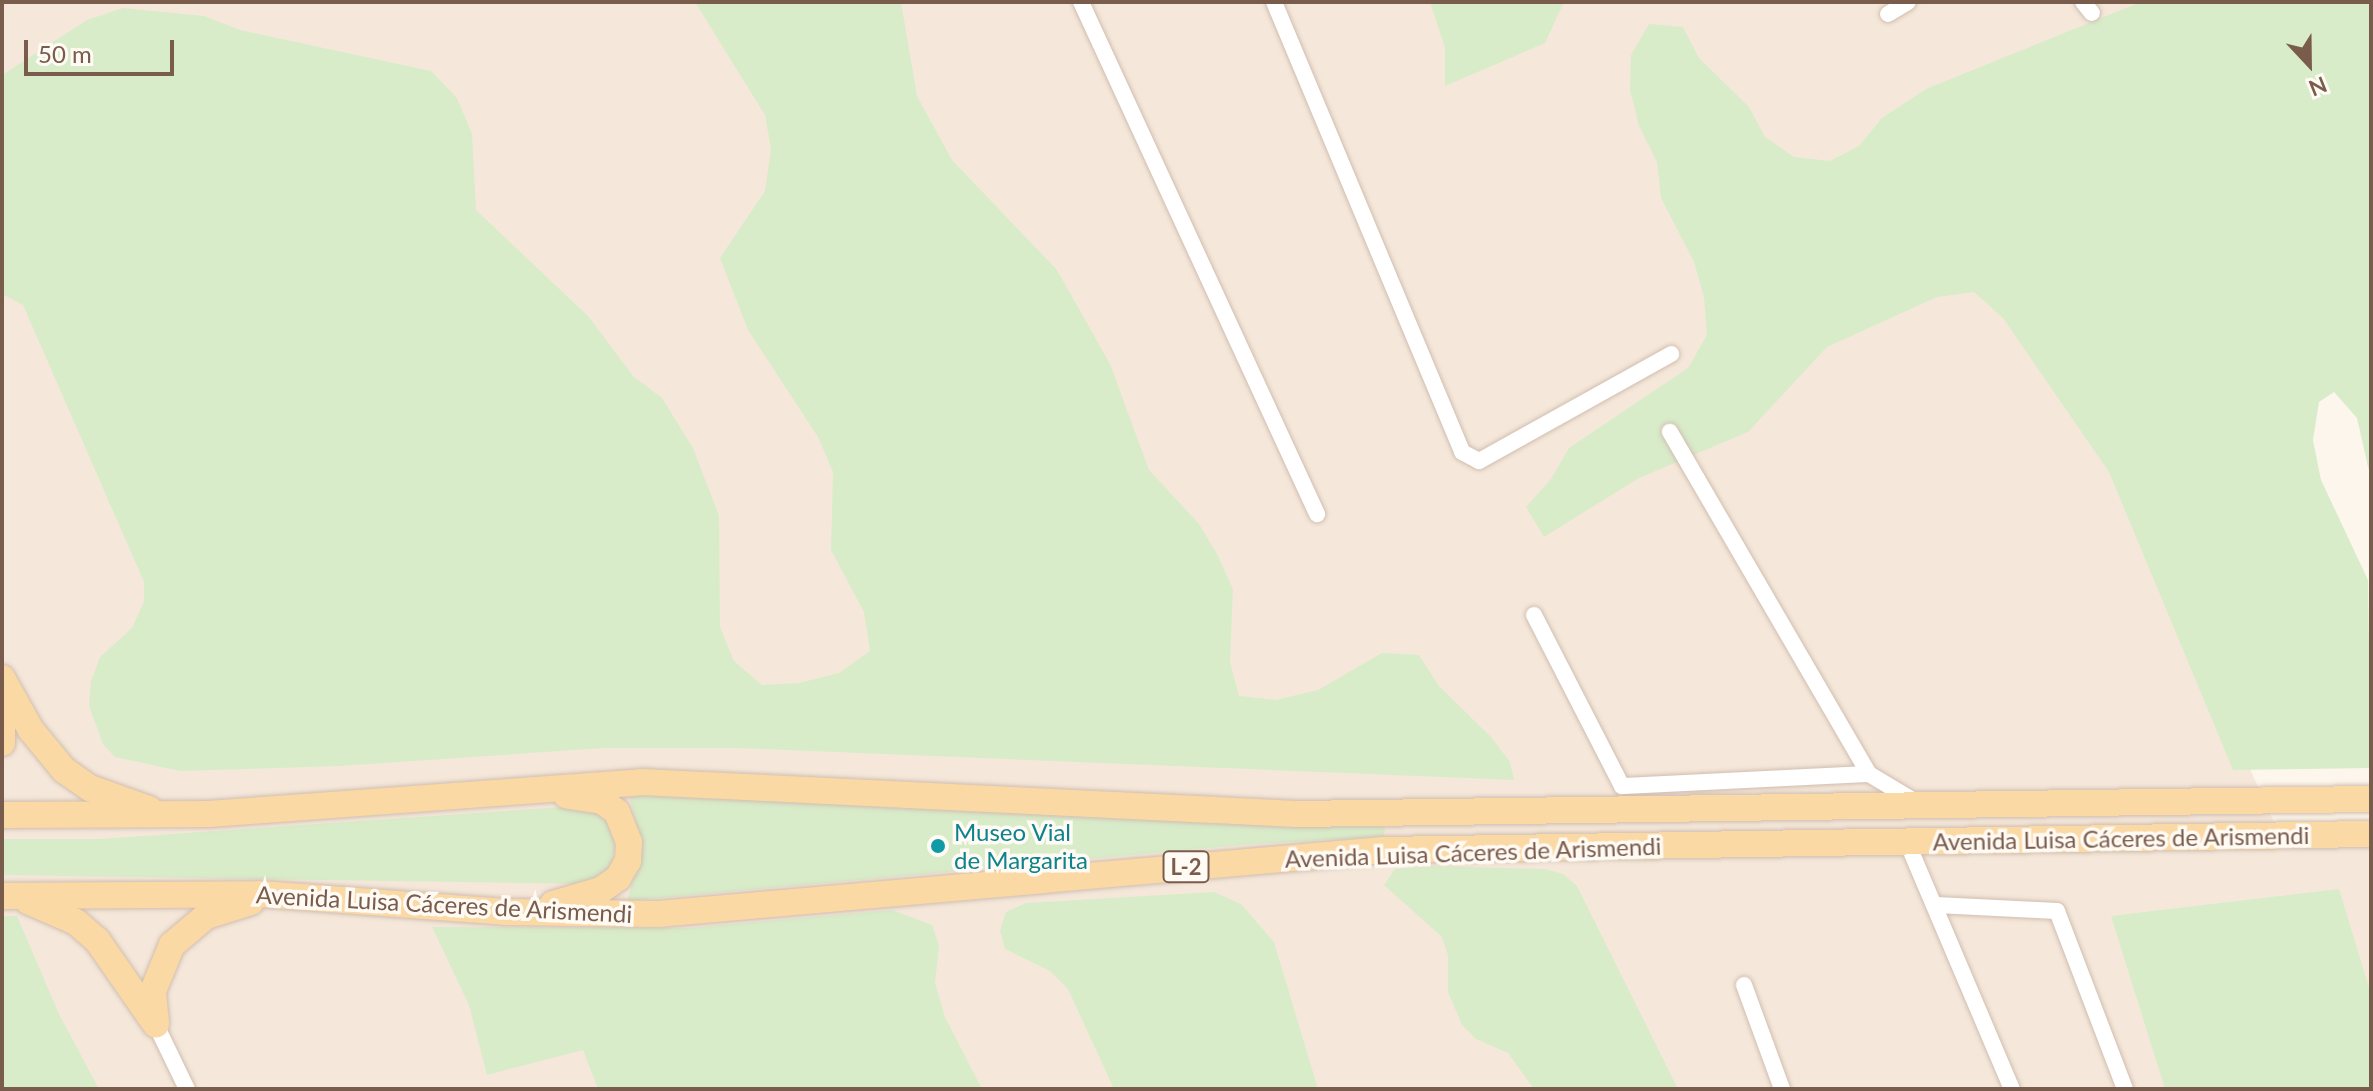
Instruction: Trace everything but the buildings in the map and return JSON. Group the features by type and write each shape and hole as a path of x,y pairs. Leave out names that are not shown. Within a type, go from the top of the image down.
{"main road":[{"path":"2,678 31,730 64,770 90,788 168,815"},
{"path":"2,695 2,743"},
{"name":"Avenida Luisa Cáceres de Arismendi","path":"2,815 168,815 567,784 735,783 1296,814 2371,799"},
{"path":"494,791 602,801 617,812 629,842 628,861 618,878 601,890 580,899 506,912"},
{"name":"Avenida Luisa Cáceres de Arismendi","path":"6,896 276,895 506,912 687,912 1383,850 2371,834"},
{"path":"156,1025 153,991 172,945 206,916 276,895"},
{"path":"6,896 52,909 97,940 156,1025"}],"street":[{"path":"1081,2 1317,514"},
{"path":"1274,2 1462,452 1479,461 1671,354"},
{"path":"1888,14 1908,2"},
{"path":"1670,432 1869,774 1926,806"},
{"path":"1534,615 1622,786 1869,774"},
{"path":"1907,842 2012,1089"},
{"path":"1936,905 2057,911 2125,1089"},
{"path":"1744,985 1782,1089"},
{"path":"156,1025 187,1089"}],"shaded area":[{"path":"2,2 2186,2 1964,136 2283,842 2371,843 2371,1089 2,1089"}],"green space":[{"path":"695,2 901,2 917,96 952,160 1057,270 1110,364 1149,470 1199,524 1218,556 1233,589 1230,662 1239,696 1276,700 1318,690 1382,653 1419,655 1439,686 1492,738 1510,762 1514,780 736,748 605,748 340,766 180,771 115,757 103,744 89,706 91,681 100,657 132,628 144,602 144,582 23,305 2,294 2,75 87,20 123,8 204,16 240,30 431,71 457,98 472,134 476,210 589,317 633,376 662,398 693,448 719,516 720,627 734,661 762,685 799,683 839,673 870,651 864,612 831,550 833,472 818,437 748,330 720,258 765,191 771,149 765,115"},
{"path":"1430,2 1564,2 1545,43 1445,86 1445,48"},
{"path":"2141,2 2371,2 2371,480 2357,418 2334,392 2319,402 2313,440 2321,480 2368,580 2371,768 2233,770 2109,472 2003,318 1974,292 1937,297 1827,347 1748,432 1639,478 1544,537 1526,507 1551,479 1569,448 1688,368 1707,335 1704,297 1694,262 1661,198 1657,162 1639,126 1630,90 1631,55 1649,24 1683,27 1699,58 1749,107 1765,137 1794,157 1830,161 1859,146 1882,118 1926,89"},
{"name":"Museo Vial de Margarita","path":"629,794 1385,827 1384,837 1253,844 627,901 642,848"},
{"path":"591,807 608,820 616,839 610,871 585,884 2,875 2,839 100,839"},
{"path":"1432,866 1545,869 1563,874 1577,886 1678,1089 1534,1089 1508,1053 1476,1039 1462,1025 1448,992 1448,955 1442,937 1384,885 1395,869"},
{"path":"2339,889 2371,994 2371,1089 2165,1089 2111,916"},
{"path":"1214,892 1241,904 1274,942 1318,1089 1114,1089 1068,989 1050,971 1005,949 1000,931 1006,912 1026,903"},
{"path":"892,910 932,925 939,946 935,983 945,1017 982,1089 598,1089 583,1050 487,1075 469,1005 432,927 688,928"},
{"path":"2,916 17,916 59,1014 99,1089 2,1089"}],"place":[{"name":"Museo Vial de Margarita","path":"938,846"}]}
